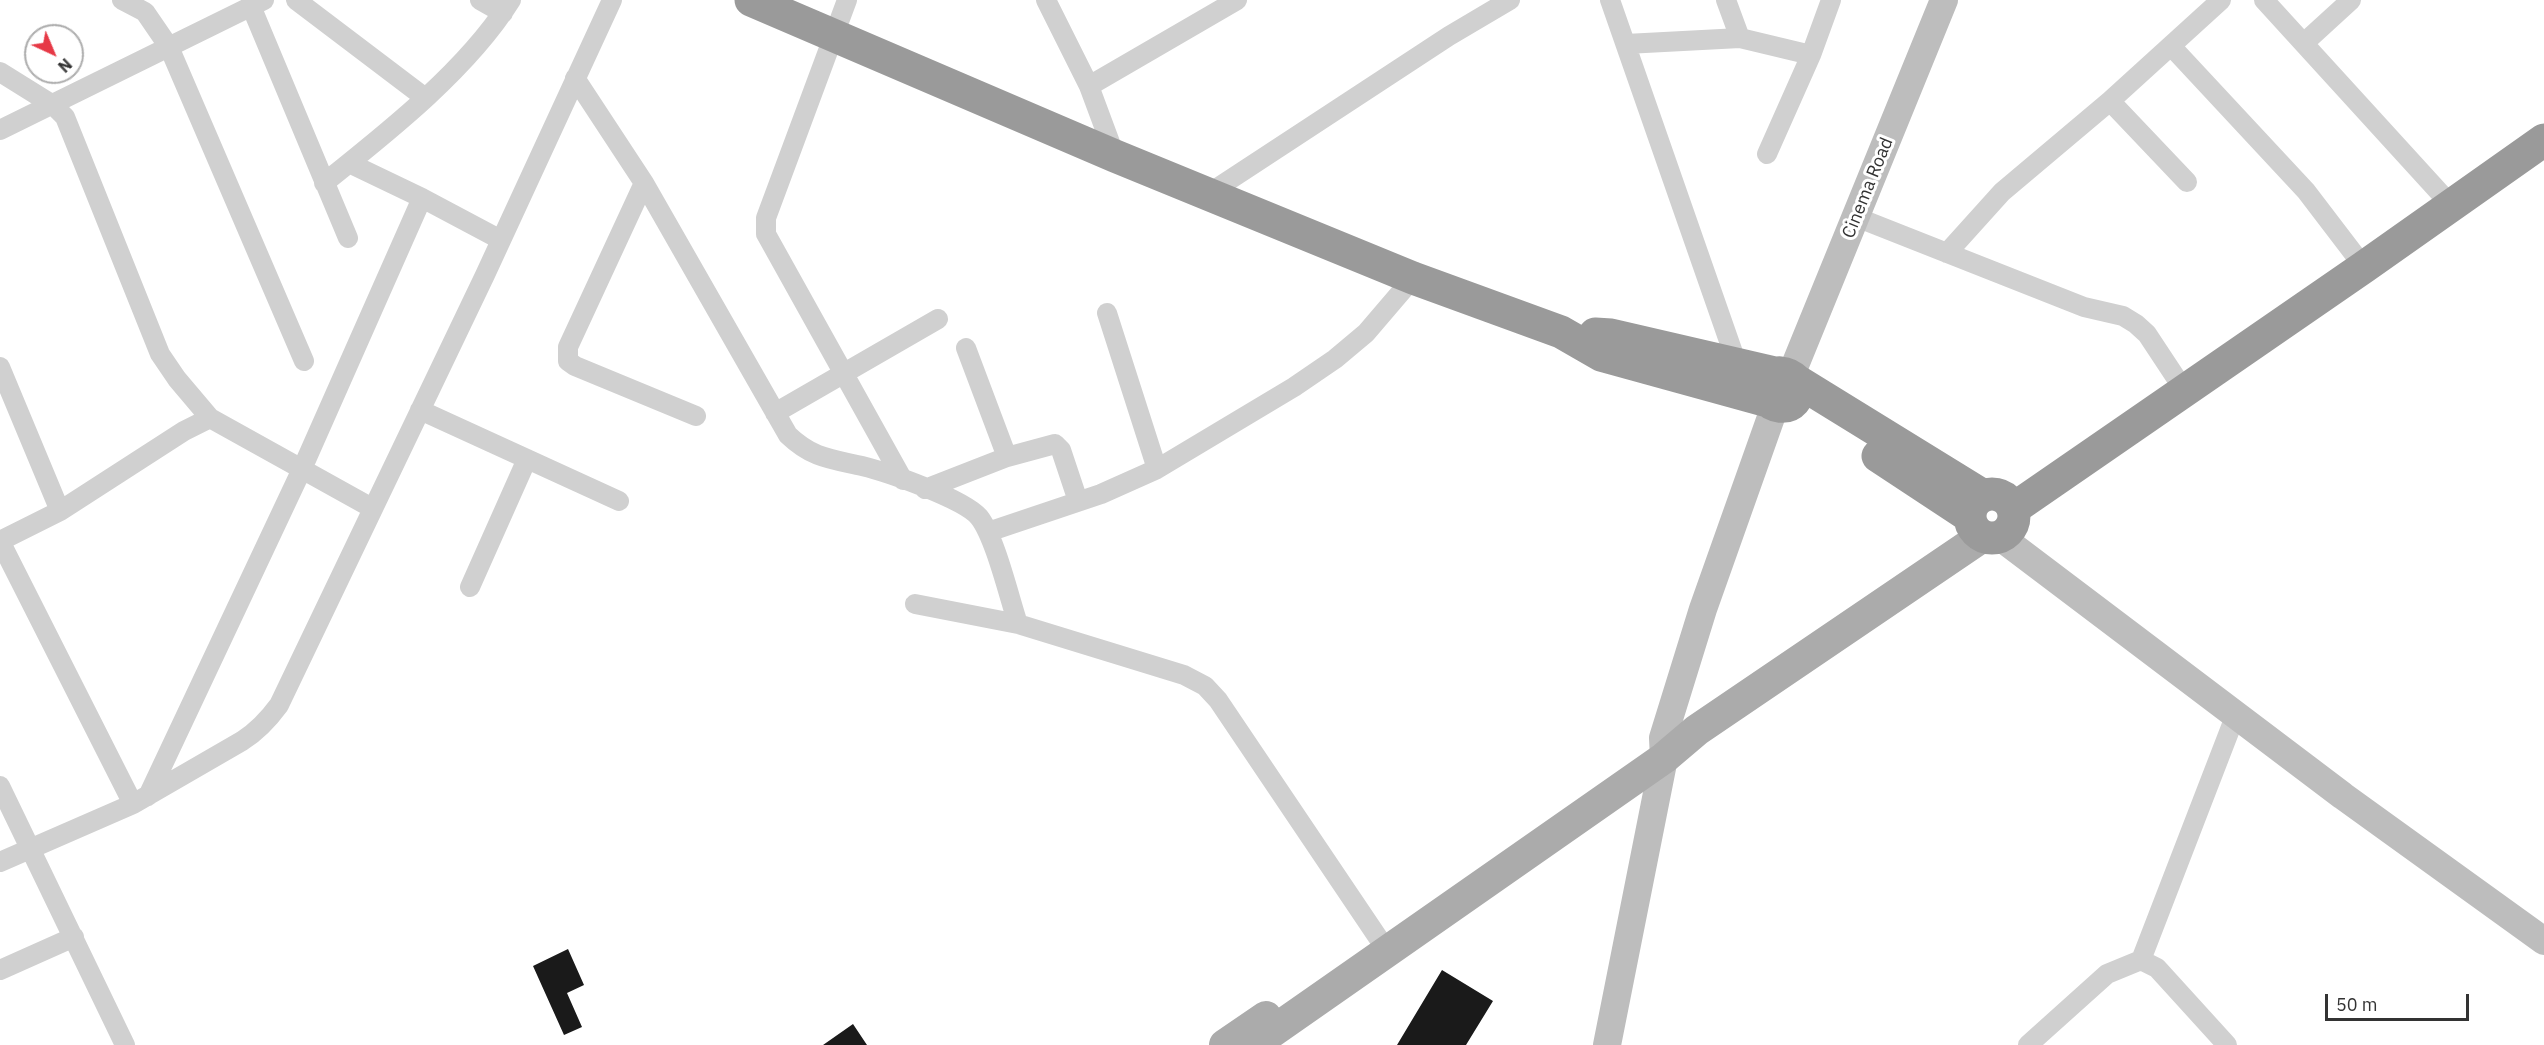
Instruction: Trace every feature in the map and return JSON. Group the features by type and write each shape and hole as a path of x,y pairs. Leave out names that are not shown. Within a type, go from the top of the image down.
{"highway":[{"path":"751,0 1115,156 1413,278 1561,333 1601,355 1783,390"},
{"path":"1561,333 1611,334 1737,364 1993,520 2364,267 2544,140"}],"main road":[{"path":"1225,1045 1664,748 1697,730 1993,520"},
{"path":"1253,1045 1664,748"}],"street":[{"path":"122,0 149,6 304,361"},
{"path":"296,0 424,97"},
{"path":"324,183 424,97 492,30 507,7 480,0"},
{"path":"0,862 141,800 258,730 279,705 501,240 612,0"},
{"path":"847,0 766,218 766,234 903,480"},
{"path":"1046,0 1089,86 1115,156"},
{"path":"1089,86 1237,0"},
{"path":"1208,194 1449,36 1510,0"},
{"path":"1610,0 1737,364"},
{"path":"1726,0 1740,38"},
{"path":"1767,154 1811,55 1831,0"},
{"name":"Cinema Road","path":"1607,1045 1664,748 1703,609 1783,390 1944,0"},
{"path":"1947,253 2002,192 2110,101 2221,0"},
{"path":"2264,0 2451,205"},
{"path":"2304,43 2351,0"},
{"path":"0,130 257,3 324,183 348,238"},
{"path":"1626,44 1740,38 1811,55"},
{"path":"2171,46 2299,182 2329,218 2364,267"},
{"path":"0,72 53,105 65,117 160,354 177,380 210,418 372,508"},
{"path":"575,78 644,183 788,435 808,452 884,472 971,508 988,532 1018,624"},
{"path":"2110,101 2187,182"},
{"path":"349,163 501,240"},
{"path":"644,183 567,347 566,355 568,361 575,366 696,416"},
{"path":"141,800 302,470 422,198"},
{"path":"1856,217 2084,307 2124,316 2147,334 2184,390"},
{"path":"988,532 1078,501 1157,469 1294,387 1335,359 1366,333 1413,278"},
{"path":"1107,313 1157,469"},
{"path":"775,413 938,319"},
{"path":"966,348 1007,457"},
{"path":"0,367 60,511"},
{"path":"420,410 619,501"},
{"path":"141,800 0,541 60,511 184,431 210,418"},
{"path":"925,489 1007,457 1055,444 1061,450 1078,501"},
{"path":"470,587 527,459"},
{"path":"1993,520 2236,714 2343,796 2544,941"},
{"path":"1993,520 2544,919"},
{"path":"915,604 1018,624 1184,675 1205,686 1218,700 1379,939"},
{"path":"2028,1045 2107,974 2141,960 2236,714"},
{"path":"0,786 125,1045"},
{"path":"0,970 74,937"},
{"path":"2141,960 2157,968 2227,1045"}],"building":[{"path":"568,949 584,985 567,993 582,1027 564,1035 533,966"},
{"path":"1442,970 1493,1001 1466,1045 1397,1045"},
{"path":"853,1024 867,1045 823,1045"}]}
